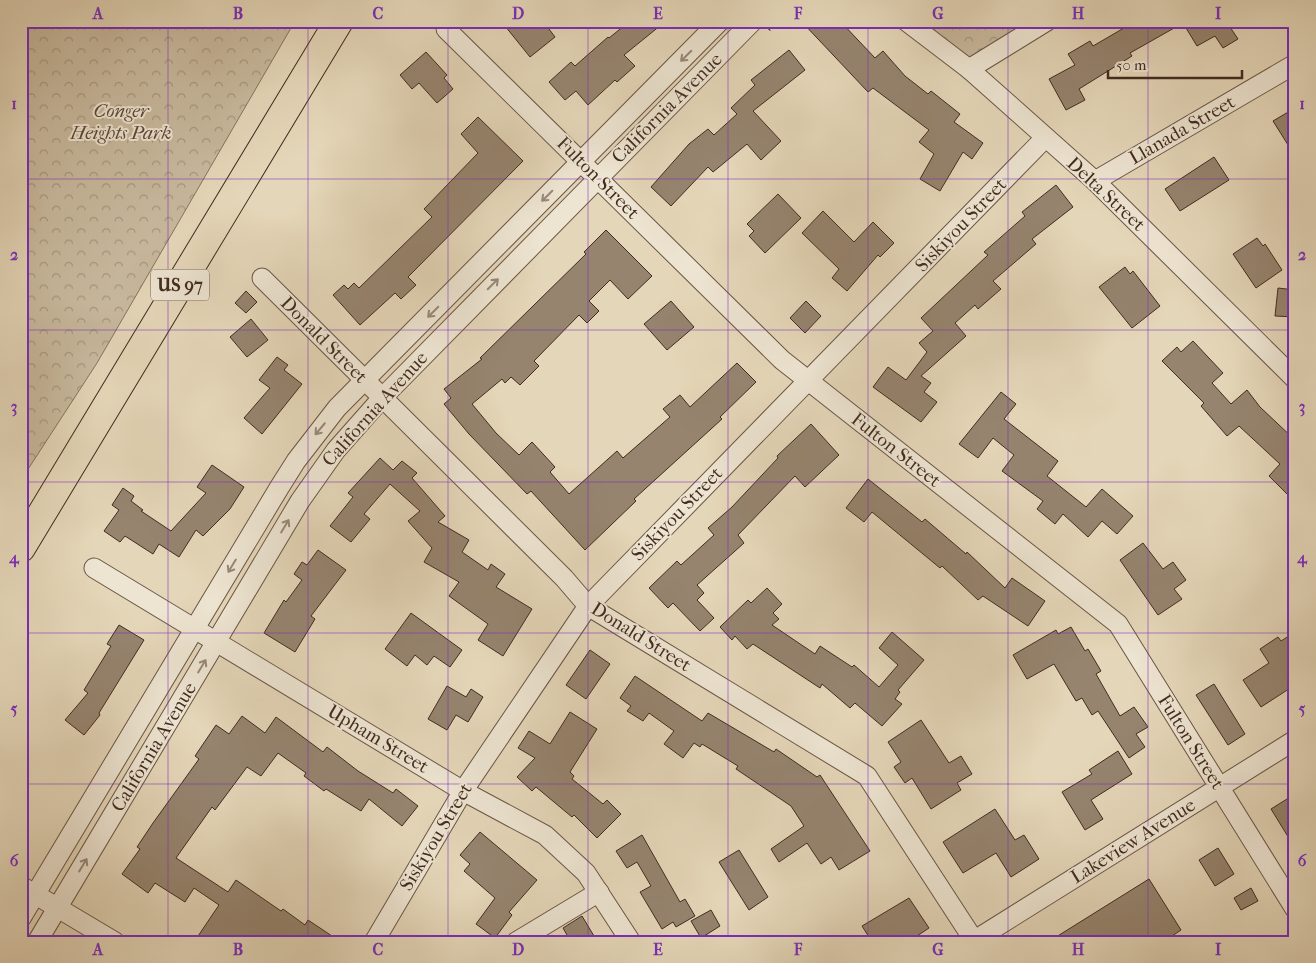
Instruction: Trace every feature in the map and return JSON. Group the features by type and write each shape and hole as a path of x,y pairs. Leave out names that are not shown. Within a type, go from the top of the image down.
{"highway":[{"name":"US 97","path":"21,548 339,21"}],"street":[{"name":"California Avenue","path":"21,918 28,890 195,628 296,461 337,408 720,21"},
{"name":"Delta Street","path":"906,21 969,69 1095,181 1295,379"},
{"path":"969,69 1047,21"},
{"name":"California Avenue","path":"37,942 317,475 357,424 598,178 760,27"},
{"name":"Fulton Street","path":"446,29 782,360 1118,624 1295,909"},
{"name":"Llanada Street","path":"1095,181 1295,64"},
{"name":"Siskiyou Street","path":"374,942 463,791 588,606 1046,138"},
{"name":"Donald Street","path":"262,278 564,578 588,606 867,776 973,941"},
{"name":"Upham Street","path":"94,568 463,791 545,835 586,873 631,942"},
{"name":"Lakeview Avenue","path":"973,941 1295,740"},
{"path":"28,890 115,942"},
{"path":"516,942 599,892"}],"path":[{"path":"760,27 777,21"}],"green space":[{"name":"Conger Heights Park","path":"21,21 295,21 97,363 21,480"},
{"path":"906,21 1046,21 969,69"}],"building":[{"path":"501,21 543,21 555,37 530,57"},
{"path":"630,21 666,21 624,55 635,66 617,82 615,80 588,105 576,91 565,100 549,82 571,62 575,66 608,37"},
{"path":"801,21 840,21 875,58 883,51 905,76 928,94 931,91 960,114 954,122 983,143 972,159 963,152 940,191 920,179 934,154 919,142 929,130 873,88 868,92"},
{"path":"1136,21 1239,21 1230,27 1238,39 1223,48 1215,36 1197,46 1183,23 1130,53 1132,56 1079,89 1085,100 1066,110 1049,79 1075,65 1068,54 1090,41 1093,46"},
{"path":"789,50 805,70 753,111 781,141 761,160 747,144 713,172 708,167 671,206 651,187 689,144 708,129 714,135 737,114 731,108 755,85 751,80"},
{"path":"426,52 447,75 444,78 453,89 437,103 419,83 412,89 400,75"},
{"path":"1295,108 1295,156 1273,121"},
{"path":"478,117 523,161 408,277 416,285 401,299 395,293 360,325 333,295 344,285 348,289 354,283 359,288 432,217 424,209 478,153 461,134"},
{"path":"1214,157 1229,180 1180,211 1165,189"},
{"path":"1056,185 1073,207 1032,239 1036,244 993,281 1001,289 978,309 975,305 955,323 966,336 921,376 931,383 924,392 937,402 921,422 873,387 888,367 906,380 927,352 919,343 933,331 921,318 988,255 984,252 1025,216 1022,212"},
{"path":"778,194 801,218 765,253 749,236 754,231 747,224"},
{"path":"823,211 854,242 873,222 894,243 880,257 878,255 847,291 832,278 839,269 802,233"},
{"path":"606,230 652,276 628,299 610,280 589,301 599,311 587,323 579,315 534,361 539,366 520,385 511,377 505,383 502,379 472,404 496,433 519,455 532,442 555,467 550,472 569,494 617,451 623,458 670,417 663,409 680,395 690,407 737,363 756,382 720,417 722,419 634,499 636,501 585,550 531,491 527,494 469,434 444,404 451,398 444,389 482,359 480,358 586,254 584,252"},
{"path":"1257,238 1263,246 1265,244 1282,270 1256,288 1233,254"},
{"path":"1125,267 1130,274 1133,271 1160,306 1132,328 1099,287"},
{"path":"1278,288 1295,290 1295,317 1275,316"},
{"path":"246,291 257,302 246,313 235,303"},
{"path":"671,301 694,327 667,350 644,324"},
{"path":"806,301 821,316 805,333 790,318"},
{"path":"251,319 268,340 247,357 230,337"},
{"path":"1193,341 1223,373 1212,383 1231,404 1247,390 1260,407 1295,440 1295,502 1269,476 1280,464 1239,426 1227,436 1201,406 1204,403 1162,361 1177,347 1181,352"},
{"path":"277,357 288,365 284,370 302,384 262,434 244,418 270,388 259,380"},
{"path":"1001,392 1016,404 1004,419 1058,461 1047,476 1086,507 1102,489 1133,516 1117,534 1102,521 1088,537 1063,514 1055,524 1037,509 1043,501 1002,471 1014,455 993,438 978,458 959,444"},
{"path":"811,424 839,455 805,487 795,476 738,535 744,543 697,585 704,593 697,600 714,618 700,631 673,603 668,608 649,588 677,561 681,565 714,535 708,528 732,507 778,458 777,456"},
{"path":"380,458 393,470 402,461 417,473 412,478 445,516 438,522 469,540 462,552 488,570 491,564 505,574 496,587 532,609 503,656 478,640 488,624 449,596 459,582 424,562 432,548 408,521 420,511 390,484 364,514 370,519 351,542 330,526 353,497 348,493"},
{"path":"212,465 244,487 230,509 203,536 196,530 179,557 159,544 153,554 125,536 120,542 104,531 119,510 112,505 123,488 134,496 131,501 143,510 141,511 171,531 206,493 197,487"},
{"path":"868,479 922,522 925,519 966,554 967,552 1005,588 1012,578 1045,601 1028,626 983,596 978,600 942,566 940,568 872,512 864,522 846,508"},
{"path":"1143,543 1163,569 1173,562 1186,580 1174,589 1182,599 1158,615 1120,560"},
{"path":"318,550 346,570 311,616 315,619 295,652 264,633 284,600 286,602 302,580 294,574 302,562 307,565"},
{"path":"767,588 782,604 773,613 779,619 772,625 815,654 820,646 852,667 854,665 879,687 898,665 879,648 892,632 924,660 898,690 900,692 895,699 902,704 882,726 855,703 850,708 822,684 820,688 753,644 747,649 735,636 732,640 720,627 748,600 751,603"},
{"path":"411,613 462,650 450,667 434,656 427,665 415,655 407,666 385,649"},
{"path":"119,625 144,640 99,713 100,715 84,735 65,720 88,693 84,690 111,646 107,644"},
{"path":"1071,627 1085,651 1088,649 1101,671 1096,674 1120,716 1134,707 1148,727 1136,734 1145,747 1129,758 1098,711 1092,715 1082,698 1076,701 1054,664 1027,679 1013,655 1056,630 1058,634"},
{"path":"1295,632 1295,685 1261,707 1243,680 1269,663 1260,649 1278,637 1281,641"},
{"path":"590,650 610,664 586,699 566,685"},
{"path":"635,676 702,721 708,713 774,752 776,749 817,777 820,775 870,851 839,870 831,857 821,864 807,843 779,862 771,849 804,826 791,806 736,769 738,766 702,744 700,747 694,743 683,758 664,744 674,731 649,713 643,721 627,711 631,706 620,698"},
{"path":"1214,684 1245,734 1228,745 1196,695"},
{"path":"447,686 466,697 471,689 483,697 468,722 456,715 447,730 428,719"},
{"path":"570,712 597,729 570,772 574,776 572,779 603,804 607,800 621,814 597,838 574,815 572,817 536,787 532,791 517,777 535,758 518,748 529,731 550,744"},
{"path":"242,716 265,733 276,717 323,752 327,747 358,771 393,793 396,789 418,806 402,826 369,799 361,811 326,789 324,791 304,776 306,773 278,753 261,776 247,767 215,810 212,807 176,858 228,892 236,880 281,911 283,909 305,925 308,920 341,942 194,942 219,905 194,888 185,902 155,883 148,893 122,874 140,849 137,847 153,823 199,759 195,756 216,725 229,734"},
{"path":"921,720 949,763 961,756 972,774 957,783 961,790 931,809 912,778 905,783 894,767 901,762 888,742"},
{"path":"1118,751 1132,774 1091,800 1103,819 1085,830 1062,792 1092,774 1089,770"},
{"path":"1295,794 1295,848 1271,809"},
{"path":"995,809 1015,840 1024,835 1039,859 1011,877 996,853 963,873 943,842"},
{"path":"480,832 537,880 509,912 512,915 495,938 476,924 495,898 464,871 470,864 460,855"},
{"path":"642,835 680,902 685,899 695,916 676,927 673,922 662,929 640,892 651,886 637,862 627,868 616,851"},
{"path":"1218,848 1234,874 1215,886 1199,860"},
{"path":"739,850 768,897 749,910 719,862"},
{"path":"1149,879 1181,930 1163,942 1048,942"},
{"path":"1251,888 1258,901 1241,910 1234,898"},
{"path":"909,898 929,928 908,942 872,942 862,926"},
{"path":"711,910 720,926 701,938 691,921"},
{"path":"582,916 594,936 584,942 571,942 563,928"}]}
